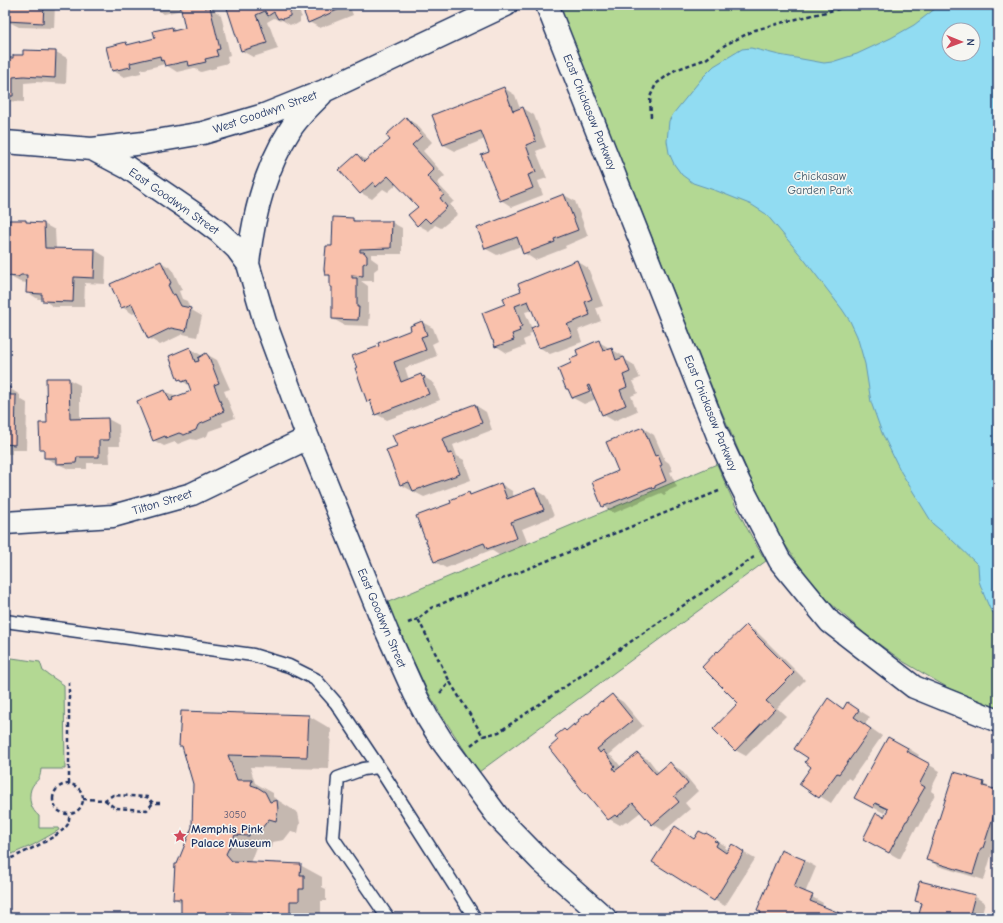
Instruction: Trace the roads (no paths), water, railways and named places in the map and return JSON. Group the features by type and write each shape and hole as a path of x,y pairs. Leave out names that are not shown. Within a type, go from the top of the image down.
{"street":[{"name":"West Goodwyn Street","path":"5,142 92,149 144,143 202,133 264,115 324,91 506,5"},
{"name":"East Chickasaw Parkway","path":"546,5 718,436 739,482 780,561 830,622 914,687 998,721"},
{"name":"East Goodwyn Street","path":"248,264 255,213 274,160 290,130 324,91"},
{"name":"East Goodwyn Street","path":"92,149 128,168 195,214 219,232 237,249 248,264 265,322 308,438 387,632 415,694 442,742 499,818 542,862 605,918"},
{"name":"Tilton Street","path":"5,523 113,516 192,494 308,438"}],"lane":[{"path":"5,621 253,655 289,666 315,679 336,703 475,918"},
{"path":"378,767 363,769 338,778 333,838 388,918"}],"water":[{"path":"940,5 998,5 998,619 990,609 984,595 979,581 978,565 933,524 901,472 882,433 871,402 865,364 857,336 842,309 803,258 766,214 752,205 693,183 682,175 674,164 669,153 667,141 669,121 673,114 702,78 714,66 742,49 751,48 779,55 824,63 857,54 914,25"}],"place":[{"name":"Memphis Pink Palace Museum","path":"180,836"}],"park label":[{"name":"Chickasaw Garden Park","path":"820,183"}]}
